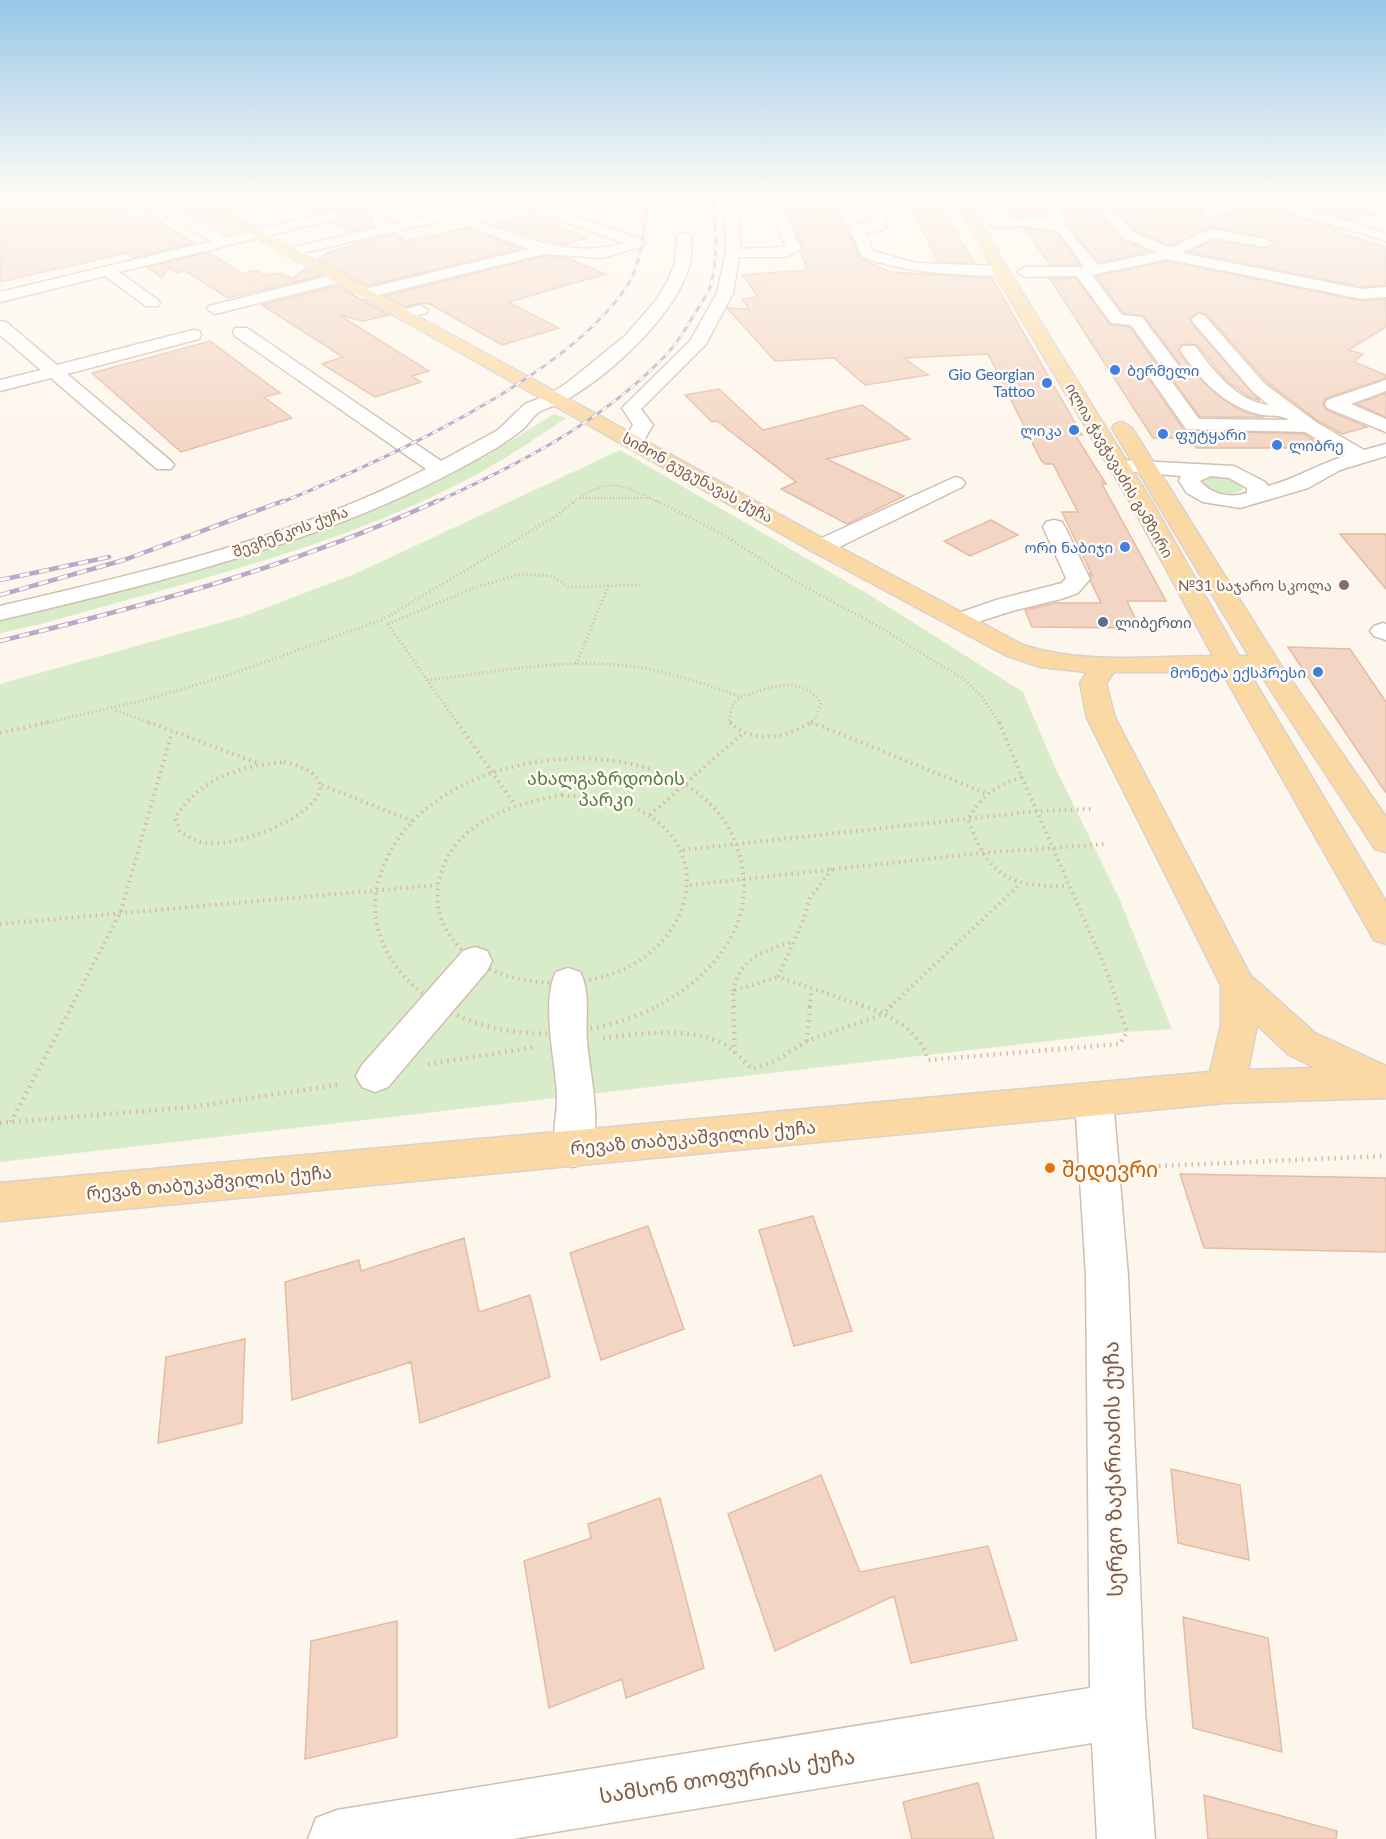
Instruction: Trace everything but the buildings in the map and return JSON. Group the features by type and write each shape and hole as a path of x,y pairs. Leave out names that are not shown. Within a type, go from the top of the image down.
{"main road":[{"name":"სიმონ გუგუნავას ქუჩა","path":"343,283 557,398 821,547 1014,650 1055,662 1267,664"},
{"name":"ილია ჭავჭავაძის გამზირი","path":"1008,283 1141,502 1386,931"},
{"path":"1032,283 1038,292"},
{"name":"ილია ჭავჭავაძის გამზირი","path":"1113,413 1267,664 1386,841"},
{"path":"1014,650 1071,686 1101,718"},
{"path":"1159,663 1218,682 1264,717"},
{"path":"1106,664 1093,683 1101,718 1238,985 1302,1044 1384,1083"},
{"path":"1224,1087 1239,1043 1241,1010 1238,985"},
{"name":"რევაზ თაბუკაშვილის ქუჩა","path":"0,1202 1224,1087 1384,1083"}],"street":[{"path":"0,297 62,283"},
{"path":"124,283 152,303"},
{"path":"215,309 308,283"},
{"path":"362,294 408,283"},
{"name":"შევჩენკოს ქუჩა","path":"0,614 171,571 263,542 336,515 441,470 485,446 515,426 532,408 557,398 620,351 649,321 673,283"},
{"path":"634,441 643,425 631,408 697,344 725,293 727,283"},
{"path":"1095,283 1117,320 1136,320 1175,373 1156,373 1193,425 1309,426"},
{"path":"1302,283 1373,295 1386,292"},
{"path":"402,315 420,310"},
{"path":"1199,319 1259,388 1309,426 1362,458"},
{"path":"0,326 164,465"},
{"path":"241,332 441,470"},
{"path":"0,386 193,336"},
{"path":"1189,350 1220,389 1268,412 1291,411"},
{"path":"1386,385 1334,404 1386,426"},
{"path":"1287,468 1333,466 1386,450"},
{"path":"1119,466 1200,471 1263,468"},
{"path":"1141,502 1215,499 1242,501 1302,484 1333,466"},
{"path":"1223,470 1252,481 1258,486 1257,496"},
{"path":"1200,471 1192,475 1189,481 1193,487 1215,499"},
{"path":"821,547 955,483"},
{"path":"962,621 1005,605 1070,588 1078,579 1054,527"},
{"path":"375,1076 476,961"},
{"path":"568,982 569,1037 576,1094 573,1149"},
{"name":"სერგო ზაქარიაძის ქუჩა","path":"1094,1100 1107,1276 1118,1711 1126,1839"},
{"name":"სამსონ თოფურიას ქუჩა","path":"337,1839 1118,1711"}],"path":[{"path":"0,733 115,709 229,675 384,619 556,516 594,489 624,485 724,535 793,580 881,628 965,680 982,697 1000,723 1105,968 1127,1032 1120,1044 928,1060 925,1044 905,1025 851,1001 811,992 778,977 733,991"},
{"path":"580,498 652,498"},
{"path":"388,624 474,588 521,574 552,576 569,587 642,585"},
{"path":"576,664 609,585"},
{"path":"384,619 515,805"},
{"path":"427,680 576,664 621,665 680,676 741,697"},
{"path":"776,685 798,686 813,692 821,704 815,718 804,727 774,736 742,734 729,721 732,705 741,697 776,685"},
{"path":"115,709 261,764"},
{"path":"811,722 985,793"},
{"path":"11,1122 121,911 172,732"},
{"path":"650,815 742,734"},
{"path":"0,1123 192,1107 314,1090 410,1067 569,1037 634,1017 662,1004 688,987 709,968 725,948 737,926 744,903 744,879 737,843 715,810 684,785 633,764 586,758 548,758 491,772 448,792 412,821 391,848 374,890 376,924 383,947 395,968 413,988 435,1005 468,1020 505,1030 569,1037 688,1035 724,1043 752,1069 775,1061 807,1041 884,1014 1020,884"},
{"path":"322,785 310,806 292,820 250,838 232,842 200,842 180,832 175,818 189,796 218,777 261,764 284,762 304,764 316,771 322,785 412,821"},
{"path":"968,819 985,793 1022,777"},
{"path":"562,795 586,795 620,801 650,815 664,825 683,850 690,885 680,919 655,949 615,971 568,982 545,983 512,978 476,961 460,949 444,927 437,902 438,885 448,856 469,831 515,805 562,795"},
{"path":"683,850 1038,811 1093,809"},
{"path":"968,819 981,854 998,872 1020,884 1043,887 1069,886"},
{"path":"690,885 981,854 1107,844"},
{"path":"778,977 810,898 832,869"},
{"path":"0,924 121,911 438,885"},
{"path":"735,1053 733,991 735,975 746,962 761,952 794,942"},
{"path":"807,1041 811,992"},
{"path":"1099,1168 1386,1156"}],"green space":[{"path":"554,414 566,418 485,470 407,508 356,529 199,580 41,624 0,633 0,621 168,578 292,540 385,505 490,454"},
{"name":"ახალგაზრდობის პარკი","path":"620,450 871,596 1023,692 1054,765 1119,898 1172,1029 1127,1032 0,1162 0,684 244,616 357,573"},
{"path":"1211,475 1231,478 1242,485 1243,489 1233,494 1221,494 1210,490 1202,482"}],"railway":[{"path":"280,503 417,441 515,385 559,355 597,322 629,283"},
{"path":"434,503 555,442 611,404 669,352 709,291 711,283"},
{"path":"0,595 124,560 283,501"},
{"path":"0,641 222,582 331,545 437,501"},
{"path":"0,580 109,557"}],"place":[{"name":"ბერმელი","path":"1115,370"},
{"name":"Gio Georgian Tattoo","path":"1047,383"},
{"name":"ლიკა","path":"1074,430"},
{"name":"ფუტყარი","path":"1163,434"},
{"name":"ლიბრე","path":"1277,445"},
{"name":"ორი ნაბიჯი","path":"1125,547"},
{"name":"№31 საჯარო სკოლა","path":"1344,585"},
{"name":"ლიბერთი","path":"1103,622"},
{"name":"მონეტა ექსპრესი","path":"1318,672"},
{"name":"შედევრი","path":"1050,1168"}]}
